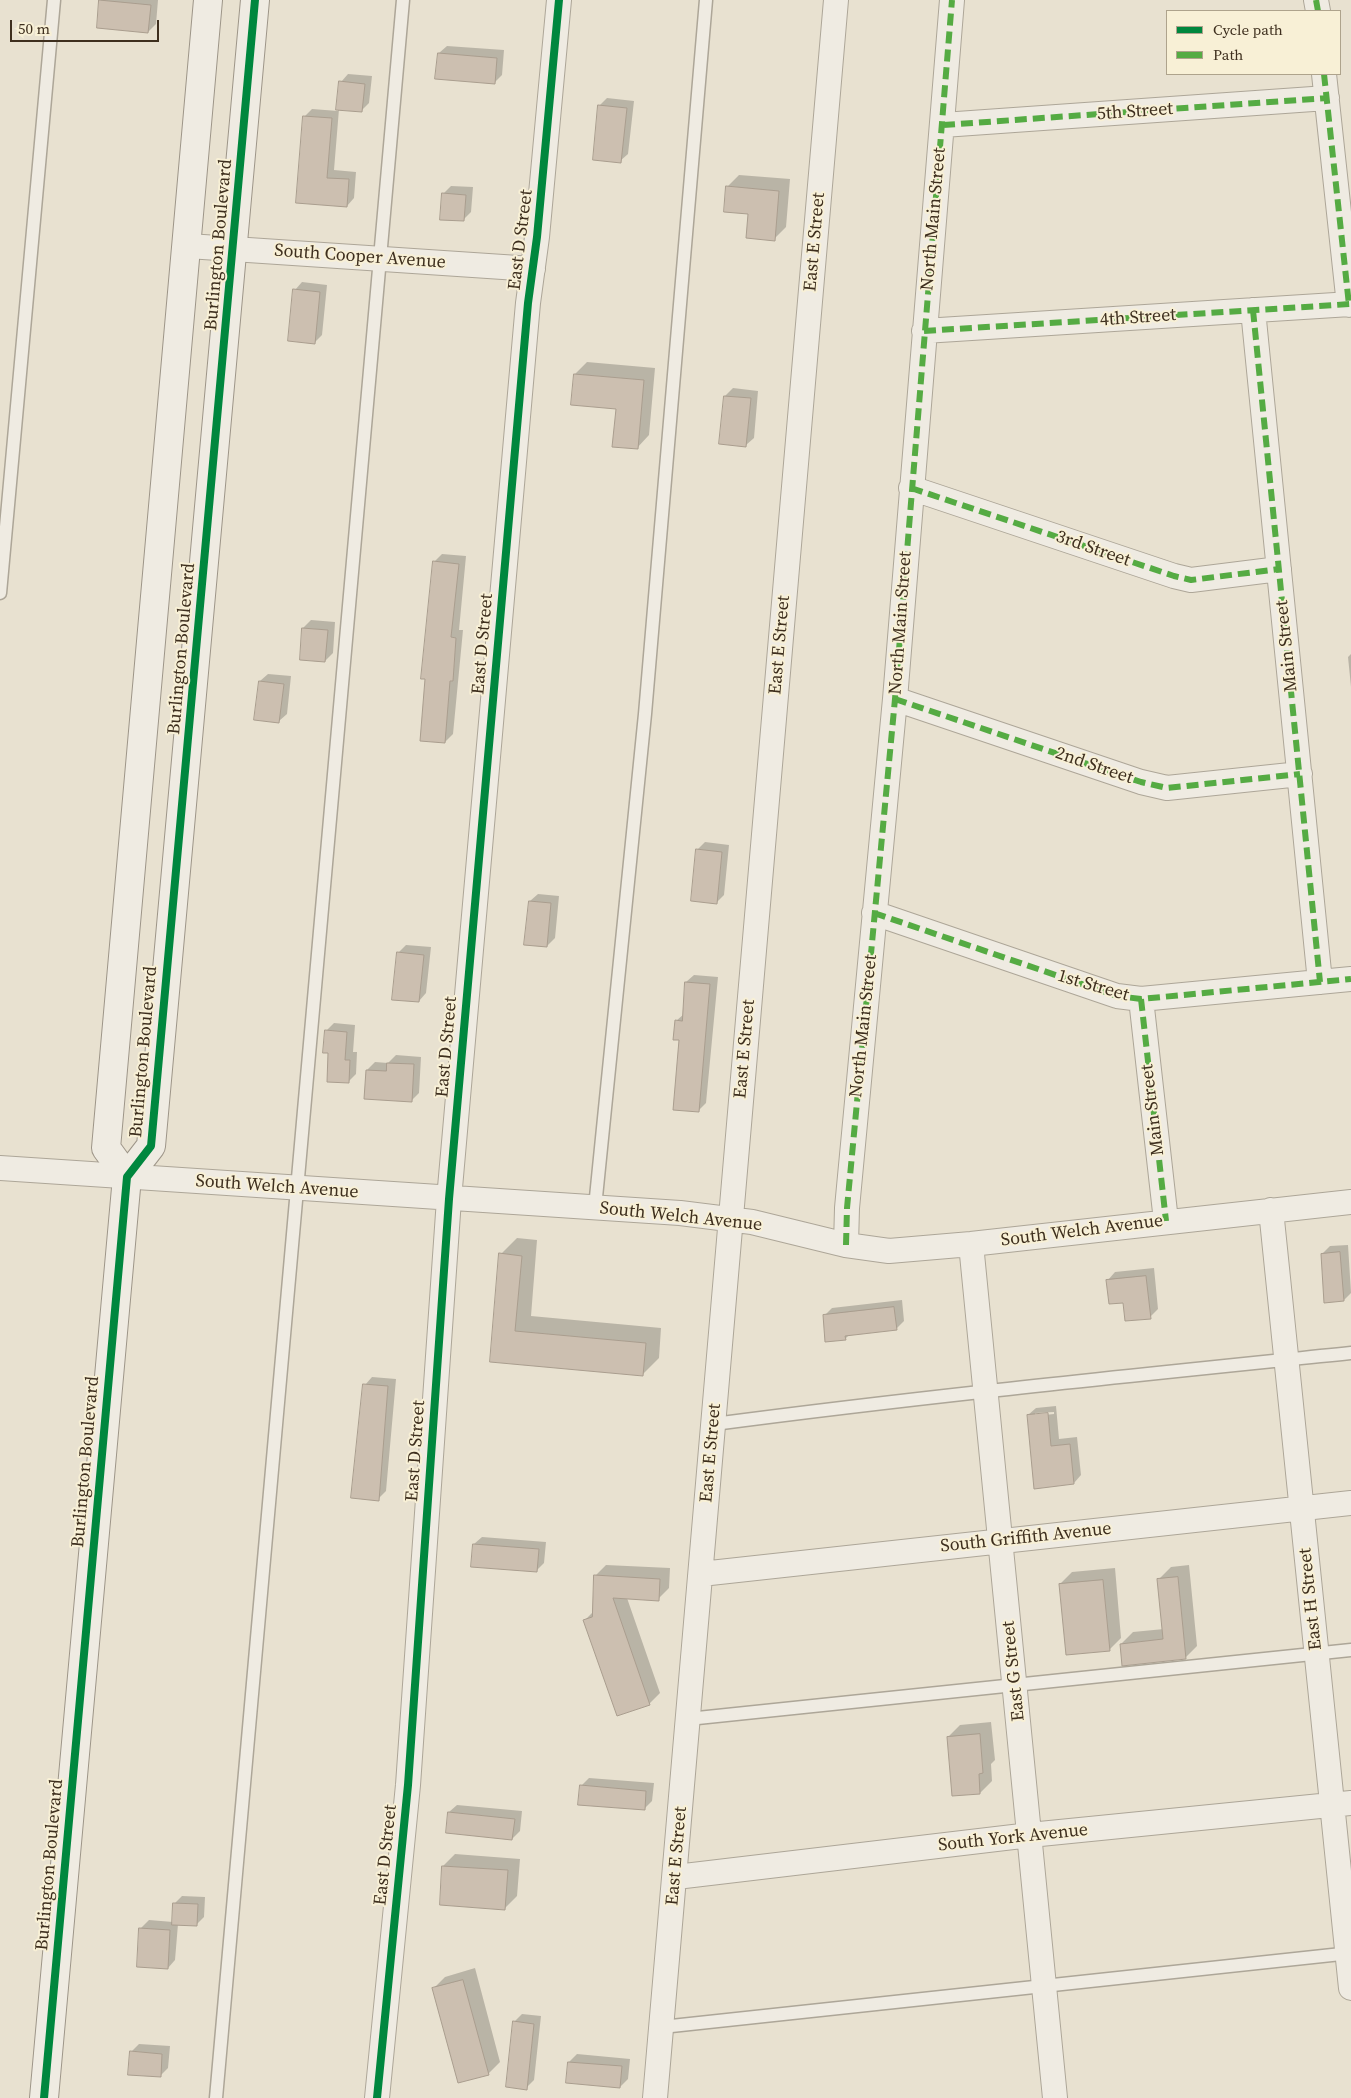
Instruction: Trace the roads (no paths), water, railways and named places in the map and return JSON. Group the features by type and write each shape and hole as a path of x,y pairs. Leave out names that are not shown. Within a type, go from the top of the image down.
{"street":[{"name":"Burlington Boulevard","path":"127,1177 106,1148 188,246 208,0"},
{"name":"Burlington Boulevard","path":"44,2098 127,1177 151,1146 234,249 255,0"},
{"name":"East D Street","path":"377,2098 408,1785 449,1199 559,0"},
{"name":"East E Street","path":"655,2098 676,1877 730,1220 836,0"},
{"name":"North Main Street","path":"846,1245 847,1208 895,699 952,0"},
{"path":"1324,75 1350,305"},
{"name":"5th Street","path":"943,125 1327,98"},
{"name":"South Cooper Avenue","path":"188,246 533,269"},
{"name":"4th Street","path":"924,332 1350,305"},
{"name":"Main Street","path":"1253,310 1320,982"},
{"name":"3rd Street","path":"911,488 1191,580 1279,569"},
{"name":"2nd Street","path":"895,699 1140,782 1167,788 1300,774"},
{"name":"1st Street","path":"874,913 1117,996 1141,999 1351,979"},
{"name":"Main Street","path":"1141,999 1166,1221"},
{"name":"South Welch Avenue","path":"0,1168 680,1213 752,1222 846,1245 888,1251 971,1244 1351,1202"},
{"name":"East H Street","path":"1271,1210 1317,1654 1342,1804 1351,1988"},
{"name":"East G Street","path":"971,1244 1030,1835 1054,2098"},
{"name":"South Griffith Avenue","path":"701,1574 1351,1503"},
{"name":"South York Avenue","path":"676,1877 1030,1835 1342,1804"}],"lane":[{"path":"0,592 54,0"},
{"path":"216,2098 403,0"},
{"path":"595,1207 645,714 706,0"},
{"path":"714,1424 905,1399 1351,1353"},
{"path":"688,1719 1351,1650"},
{"path":"662,2027 1044,1984 1349,1953"}]}
